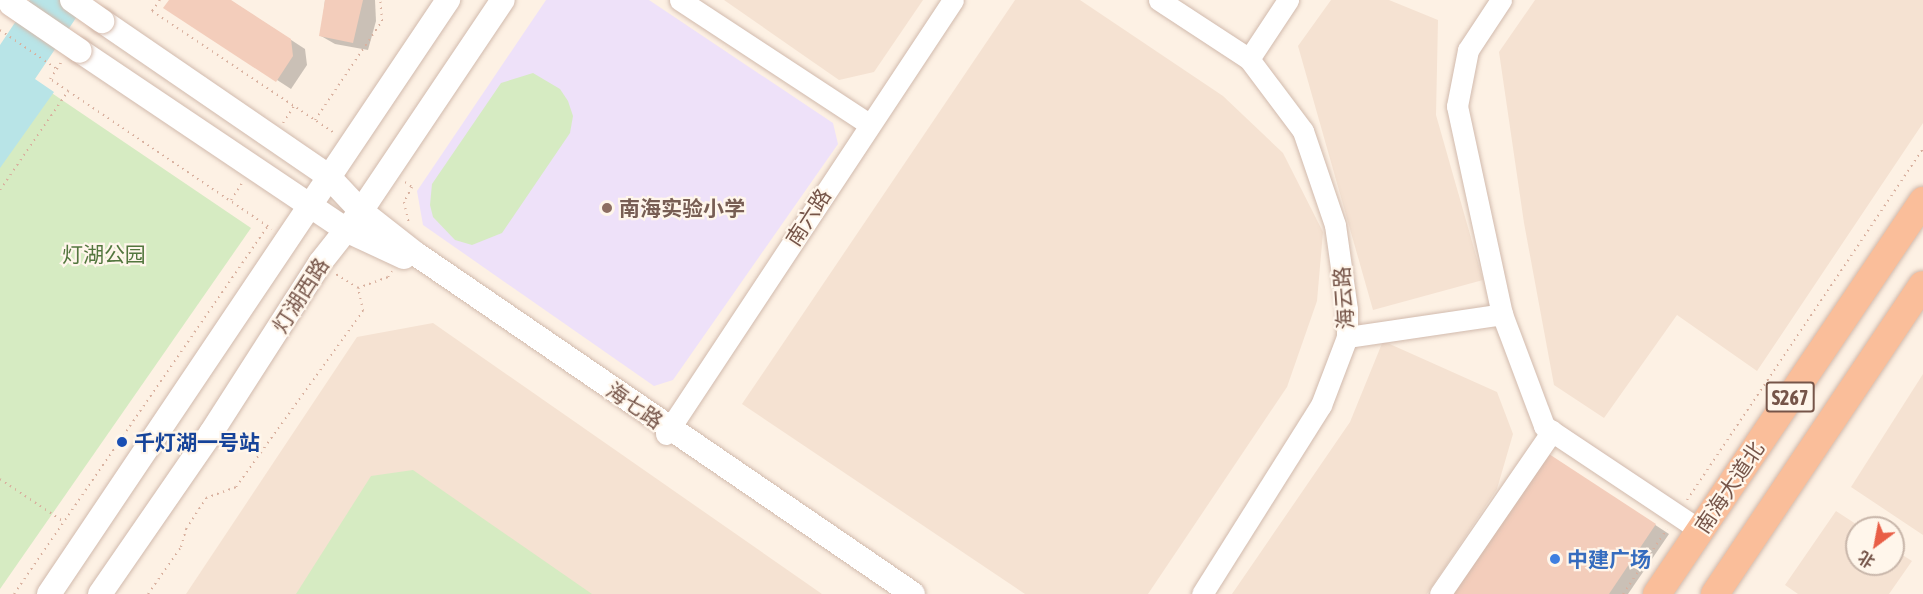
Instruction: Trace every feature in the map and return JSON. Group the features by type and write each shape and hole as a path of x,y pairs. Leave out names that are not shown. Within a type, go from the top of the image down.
{"highway":[{"name":"南海大道北","path":"1657,594 1923,201"},
{"name":"S267","path":"1715,594 1923,285"}],"main road":[{"name":"海七路","path":"72,0 328,176 404,252 900,594"},
{"name":"灯湖西路","path":"54,586 448,0"},
{"name":"灯湖西路","path":"100,594 205,441 320,263 361,211 503,0"},
{"path":"8,2 72,55"},
{"name":"海七路","path":"72,55 346,230 404,252"},
{"name":"海七路","path":"667,432 913,594"}],"street":[{"path":"680,0 869,124"},
{"name":"南六路","path":"667,432 953,0"},
{"path":"1159,0 1249,59 1288,0"},
{"path":"1501,0 1468,50 1457,106 1502,314 1544,426 1700,530"},
{"name":"海云路","path":"1202,594 1321,405 1347,338 1347,309 1335,225 1303,131 1249,59"},
{"path":"1347,338 1502,314"},
{"path":"1440,594 1552,431"}],"path":[{"path":"160,0 152,11 352,145"},
{"path":"315,120 382,21 380,0"},
{"path":"0,30 57,69"},
{"path":"0,190 69,91 50,79 72,55"},
{"path":"1623,594 1923,149"},
{"path":"358,288 388,277 418,230 407,221 404,202 412,187 388,170"},
{"path":"14,594 267,226"},
{"path":"0,479 64,522"}],"shaded area":[{"name":"南海实验小学","path":"546,0 649,0 833,123 838,144 673,380 654,386 423,225 417,191"},
{"path":"724,0 923,0 874,72 839,80"},
{"path":"1015,0 1080,0 1223,96 1283,153 1323,232 1317,301 1287,387 1148,594 1025,594 742,404"},
{"path":"1331,0 1389,0 1438,20 1436,115 1483,280 1373,310 1298,46"},
{"path":"1535,0 1923,0 1923,123 1757,371 1677,315 1604,418 1554,385 1524,223 1499,52"},
{"path":"433,323 822,594 186,594 357,337"},
{"path":"1383,341 1497,392 1513,434 1497,489 1427,594 1232,594 1350,422"},
{"path":"1923,374 1923,535 1905,523 1905,516 1894,516 1851,487"},
{"path":"1836,511 1845,517 1845,576 1902,576 1889,594 1798,594 1785,585"},
{"path":"1905,557 1912,561 1905,571"}],"green space":[{"name":"灯湖公园","path":"0,58 251,228 0,589"},
{"path":"533,73 560,89 568,101 573,116 570,133 502,233 472,245 455,240 433,217 430,205 432,184 501,83"},
{"path":"413,470 592,594 296,594 371,476"}],"water":[{"path":"30,0 88,0 35,79 54,92 0,168 0,45"}],"building":[{"path":"169,0 231,0 291,39 293,56 276,82 163,8"},
{"path":"325,0 363,0 353,43 319,36"},
{"name":"中建广场","path":"1549,454 1656,524 1609,594 1453,594"}],"place":[{"name":"南海实验小学","path":"607,208"},
{"name":"千灯湖一号站","path":"122,442"},
{"name":"中建广场","path":"1555,559"}]}
